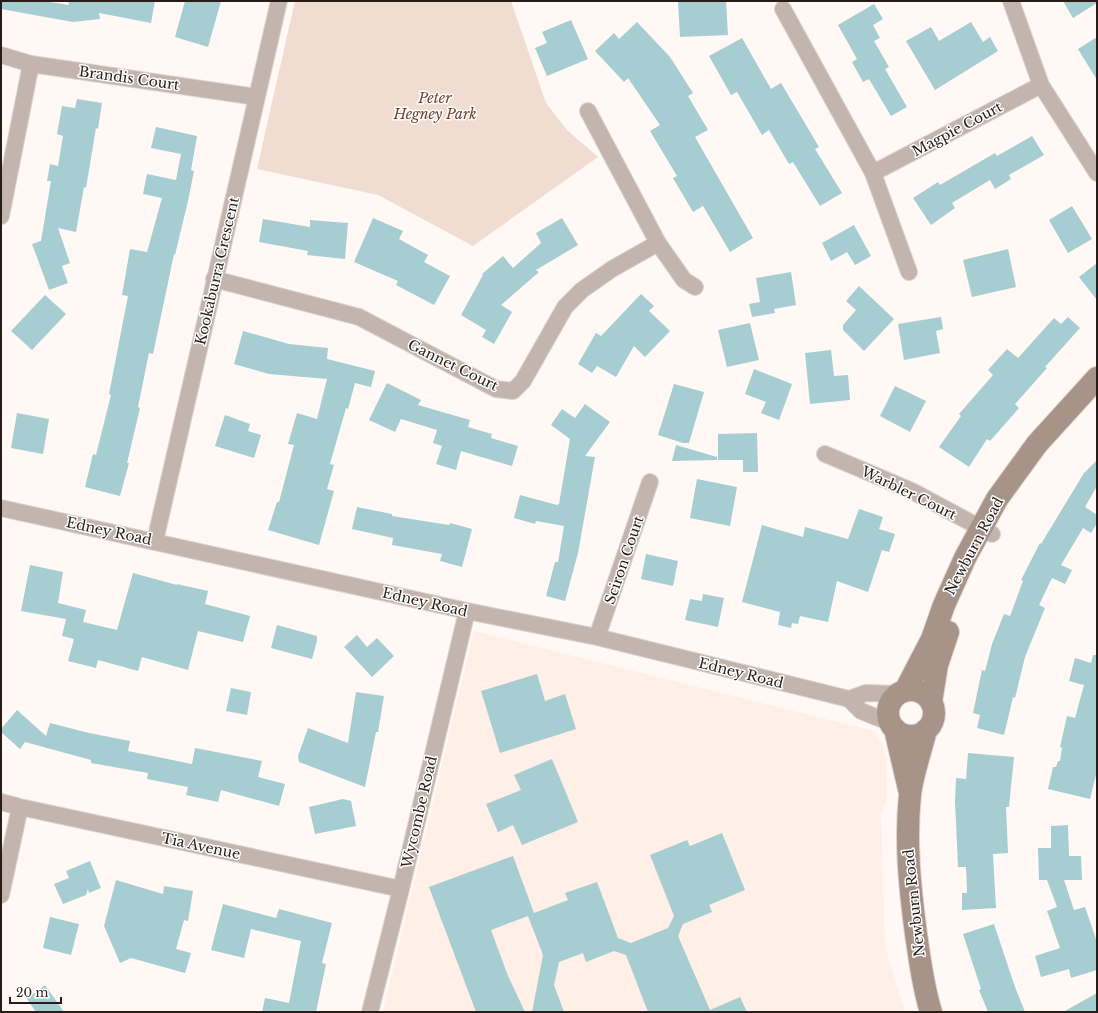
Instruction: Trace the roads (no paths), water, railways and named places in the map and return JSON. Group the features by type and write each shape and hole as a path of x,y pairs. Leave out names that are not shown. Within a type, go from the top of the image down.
{"street":[{"name":"Kookaburra Crescent","path":"155,541 279,1"},
{"path":"1011,1 1041,85 1097,173"},
{"path":"783,9 873,173 909,272"},
{"name":"Brandis Court","path":"1,56 31,64 257,97"},
{"path":"1,216 31,64"},
{"name":"Magpie Court","path":"873,173 1041,85"},
{"path":"588,111 658,243 684,280 695,287"},
{"name":"Gannet Court","path":"214,279 359,317 496,389 513,391 523,381 565,307 582,290 612,269 658,243"},
{"name":"Newburn Road","path":"931,702 937,665 950,626 976,567 997,499 1037,444 1097,378"},
{"name":"Newburn Road","path":"901,693 932,639 944,605 965,558 1008,506 1057,439 1097,396"},
{"name":"Warbler Court","path":"825,454 912,491 986,531"},
{"name":"Sciron Court","path":"597,637 650,482"},
{"name":"Edney Road","path":"1,508 467,611 597,637 848,699 861,711 893,726"},
{"name":"Wycombe Road","path":"370,1012 401,889 467,611"},
{"path":"848,699 866,693 901,693 913,690 920,692 927,696 934,709 932,723 926,730 915,735 908,736 901,733 893,726 888,715 889,707 892,700 901,693"},
{"name":"Newburn Road","path":"893,726 910,794"},
{"name":"Newburn Road","path":"926,730 910,794 908,824 910,883 922,977 931,1012"},
{"name":"Tia Avenue","path":"1,802 401,889"},
{"path":"1,895 20,807"}],"park label":[{"name":"Peter Hegney Park","path":"435,106"}]}
